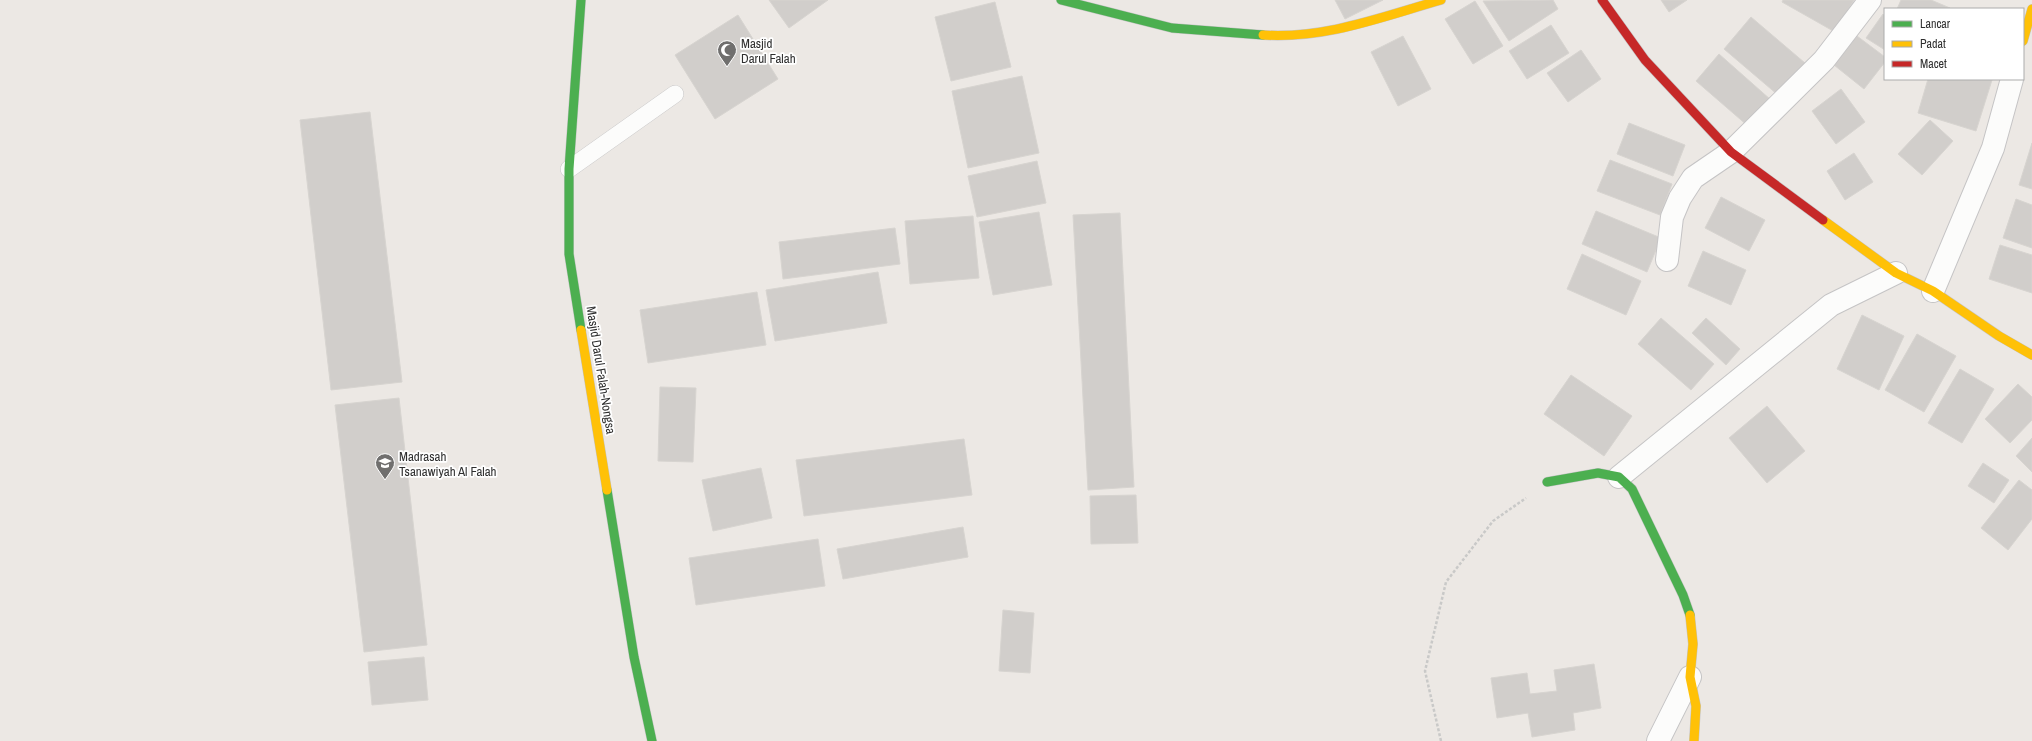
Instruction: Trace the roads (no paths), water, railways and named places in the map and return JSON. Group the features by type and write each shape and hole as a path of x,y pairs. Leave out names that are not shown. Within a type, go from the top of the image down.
{"street":[{"name":"Masjid Darul Falah-Nongsa","path":"581,0 569,169 569,254 634,657 652,741"},
{"path":"1061,0 1172,28 1269,35 1308,35 1338,30 1441,0"},
{"path":"1602,0 1645,60 1731,152 1896,273 1933,291 1999,336 2032,355"},
{"path":"1667,260 1672,217 1680,198 1693,178 1731,152 1824,60 1870,0"},
{"path":"2024,37 2032,9"},
{"path":"1933,291 1993,148 2012,80"},
{"path":"1619,477 1832,305 1896,273"},
{"path":"1547,482 1598,472 1619,477 1632,489 1683,595 1690,613 1693,644 1690,677 1696,706 1694,741"},
{"path":"1658,741 1690,677"}],"lane":[{"path":"569,169 674,94"}],"place":[{"name":"Masjid Darul Falah","path":"727,67"},
{"name":"Madrasah Tsanawiyah Al Falah","path":"385,480"}]}
